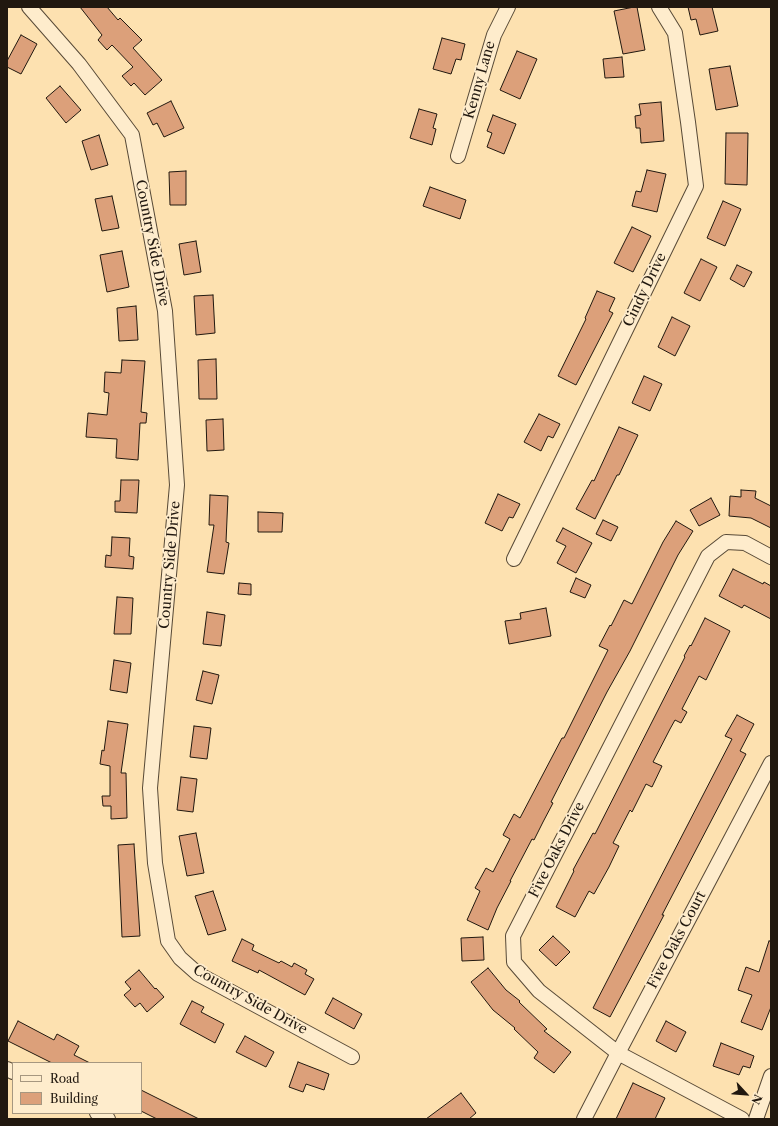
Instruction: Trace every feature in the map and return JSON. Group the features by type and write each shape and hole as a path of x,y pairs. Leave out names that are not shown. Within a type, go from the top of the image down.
{"street":[{"name":"Country Side Drive","path":"29,7 79,64 132,135 165,311 177,486 150,788 155,863 168,941 180,958 198,974 352,1057"},
{"name":"Kenny Lane","path":"458,156 494,35 508,7"},
{"name":"Cindy Drive","path":"514,559 696,186 675,34 659,7"},
{"name":"Five Oaks Drive","path":"742,1119 618,1053 540,991 514,962 512,936 708,556 726,542 744,543 771,557"},
{"name":"Five Oaks Court","path":"584,1119 771,763"},
{"path":"756,1119 771,1076"},
{"path":"99,1114 108,1119"}],"building":[{"path":"80,7 107,7 118,20 120,18 142,40 133,48 162,80 145,95 134,83 131,86 122,76 133,67 112,45 107,50 98,40 102,35"},
{"path":"637,7 645,50 623,54 614,11"},
{"path":"688,7 712,7 718,31 700,35 696,19 691,20"},
{"path":"21,35 37,44 21,74 7,67 7,61"},
{"path":"442,38 465,44 461,60 456,59 451,74 433,69"},
{"path":"517,51 537,59 520,99 500,90"},
{"path":"622,57 624,77 605,78 603,59"},
{"path":"730,66 738,106 716,110 709,69"},
{"path":"60,86 81,110 66,123 46,98"},
{"path":"171,101 184,128 164,137 157,123 153,125 147,113"},
{"path":"661,102 664,141 641,143 640,128 636,128 635,116 641,115 639,104"},
{"path":"419,109 437,114 433,128 436,129 432,145 410,138"},
{"path":"493,115 516,124 504,154 487,147 492,133 487,131"},
{"path":"726,133 748,133 747,185 725,184"},
{"path":"99,135 108,165 91,170 82,141"},
{"path":"647,170 666,174 657,212 632,206 636,191 641,192"},
{"path":"186,171 186,205 170,205 169,172"},
{"path":"430,187 466,200 460,219 423,206"},
{"path":"112,196 119,228 102,231 95,199"},
{"path":"723,201 741,209 725,246 707,238"},
{"path":"632,227 651,236 633,272 614,263"},
{"path":"196,241 201,272 184,275 179,244"},
{"path":"122,251 129,287 107,292 100,255"},
{"path":"701,259 717,267 700,301 684,293"},
{"path":"737,265 752,272 744,287 730,279"},
{"path":"597,291 615,298 609,311 613,313 576,385 558,376 586,319 585,318"},
{"path":"213,295 215,333 196,335 194,296"},
{"path":"136,306 138,340 119,341 117,308"},
{"path":"672,317 690,326 675,356 658,347"},
{"path":"216,359 217,399 199,399 198,360"},
{"path":"122,360 145,361 141,412 147,413 146,423 140,423 138,460 116,458 117,439 86,437 88,413 107,415 109,393 104,392 105,372 121,373"},
{"path":"644,376 662,384 650,411 632,403"},
{"path":"539,414 560,424 553,438 548,436 541,451 524,442"},
{"path":"223,419 224,450 207,451 206,420"},
{"path":"619,427 638,435 619,475 617,475 595,519 576,509 592,480 594,481"},
{"path":"121,480 139,480 137,513 115,512 115,501 120,501"},
{"path":"741,490 756,491 755,498 771,506 771,528 751,518 729,516 730,496 741,497"},
{"path":"498,494 520,504 513,518 509,517 502,531 485,523"},
{"path":"210,495 228,496 226,542 229,543 224,574 207,572 214,525 209,525"},
{"path":"711,498 720,515 699,526 690,510"},
{"path":"258,512 283,513 282,532 258,532"},
{"path":"603,520 618,527 611,541 596,534"},
{"path":"676,521 693,531 678,555 630,651 607,692 551,802 553,803 534,840 532,839 510,881 488,930 467,920 480,891 475,888 486,868 493,872 510,839 503,835 514,814 520,818 562,738 564,738 608,650 599,646 610,625 611,626 624,600 632,604 663,542"},
{"path":"563,528 592,543 576,573 557,563 566,546 556,541"},
{"path":"112,537 130,538 129,556 134,557 133,569 105,567 106,555 111,556"},
{"path":"733,569 763,584 764,582 771,586 771,619 744,605 742,608 719,596"},
{"path":"576,578 591,585 585,598 570,592"},
{"path":"239,583 251,584 251,595 238,594"},
{"path":"117,597 133,598 131,634 114,634"},
{"path":"546,608 551,636 509,644 505,621 521,619 520,613"},
{"path":"207,612 225,615 221,646 203,644"},
{"path":"705,618 730,631 706,680 699,676 682,709 687,712 681,723 675,720 653,762 662,766 652,787 646,784 632,812 630,810 613,843 619,846 609,867 594,894 589,891 575,917 556,907 574,871 573,870 593,833 595,834 685,657 684,656 690,645 691,646"},
{"path":"114,660 131,663 127,693 110,690"},
{"path":"203,671 219,675 212,704 196,700"},
{"path":"737,715 754,724 740,751 746,754 610,1017 593,1008 732,739 725,736"},
{"path":"108,721 128,724 121,773 126,773 127,818 111,819 111,806 103,806 102,796 110,796 110,766 100,764 102,750 104,751"},
{"path":"194,726 211,728 207,759 190,757"},
{"path":"181,777 197,779 193,812 177,810"},
{"path":"196,833 204,873 187,876 179,836"},
{"path":"134,844 140,936 122,937 118,845"},
{"path":"213,891 226,930 208,935 195,896"},
{"path":"553,936 570,952 556,966 539,950"},
{"path":"483,937 484,960 462,961 461,938"},
{"path":"242,939 254,945 252,950 279,963 281,961 292,967 294,963 307,970 305,974 314,979 305,995 259,970 258,973 232,961"},
{"path":"769,941 771,941 771,1007 762,1030 741,1022 752,995 738,990 746,967 759,972"},
{"path":"488,968 506,990 520,1001 519,1002 547,1029 544,1031 571,1052 554,1073 534,1058 538,1052 514,1029 515,1028 493,1010 471,982"},
{"path":"139,970 164,997 147,1012 140,1003 135,1007 124,995 131,989 125,982"},
{"path":"333,998 362,1014 354,1029 325,1013"},
{"path":"192,1001 204,1007 201,1012 224,1024 215,1043 180,1024"},
{"path":"18,1021 54,1040 57,1034 79,1046 74,1055 88,1062 50,1062 8,1041"},
{"path":"666,1021 686,1032 676,1052 656,1041"},
{"path":"245,1036 274,1052 266,1067 236,1052"},
{"path":"721,1043 754,1056 750,1068 743,1066 739,1075 713,1066"},
{"path":"298,1062 329,1074 324,1090 306,1084 303,1092 289,1087"},
{"path":"633,1083 665,1098 655,1119 616,1119"},
{"path":"142,1090 199,1119 157,1119 142,1112"},
{"path":"461,1093 476,1113 469,1119 426,1119"}]}
